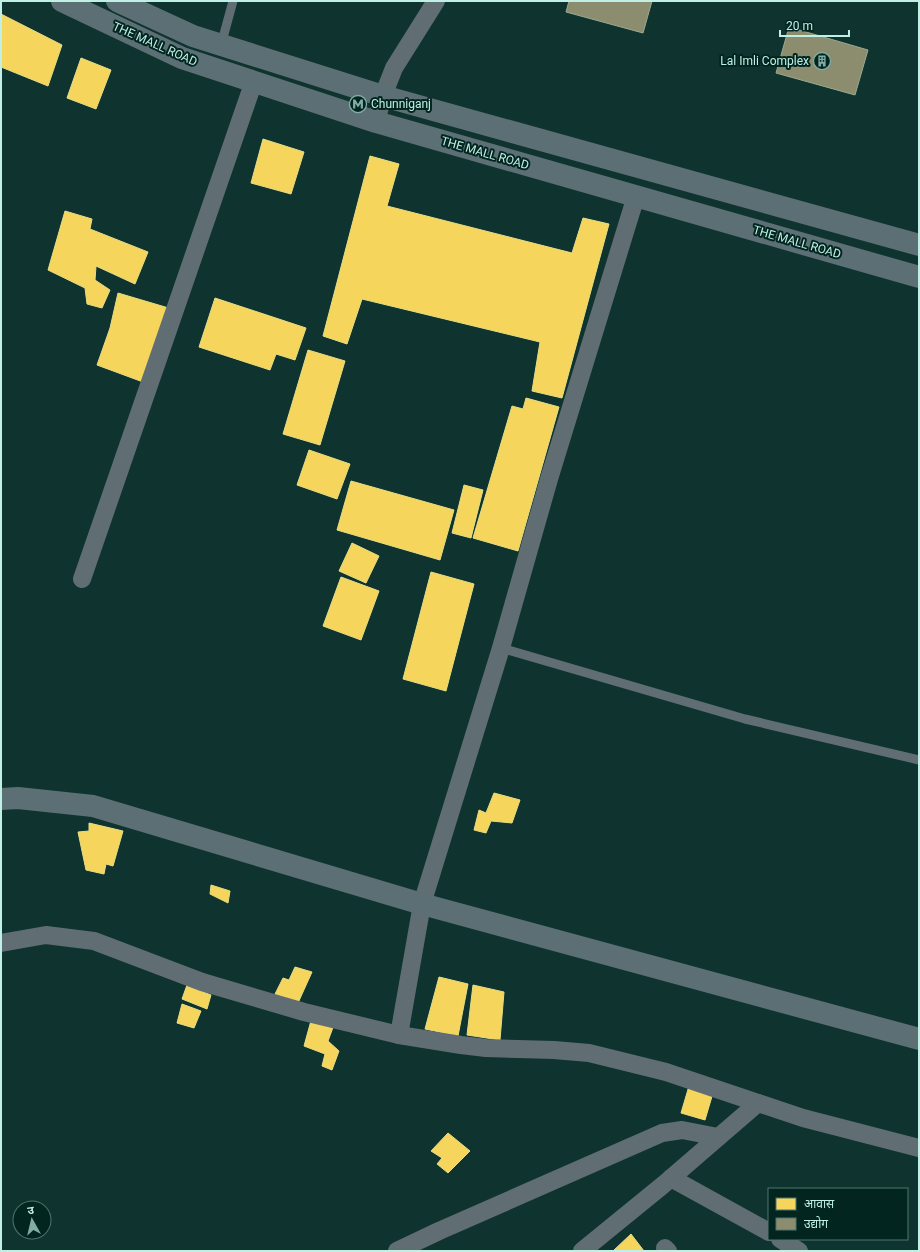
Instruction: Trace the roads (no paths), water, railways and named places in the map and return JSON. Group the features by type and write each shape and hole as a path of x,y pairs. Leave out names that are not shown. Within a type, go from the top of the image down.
{"main road":[{"name":"THE MALL ROAD","path":"62,1 182,58 376,122 919,276"},
{"name":"THE MALL ROAD","path":"124,2 194,36 384,96 919,245"},
{"path":"1,799 18,798 93,806 422,904 919,1039"}],"street":[{"path":"376,122 394,68 436,1"},
{"path":"82,579 254,82"},
{"path":"399,1035 422,904 501,648 549,479 636,196"},
{"path":"1,943 46,934 94,941 202,982 304,1012 399,1035 486,1048 554,1050 589,1053 666,1072 803,1118 919,1148"},
{"path":"582,1251 672,1178 758,1103"},
{"path":"398,1251 439,1231 662,1133 682,1130 718,1137"},
{"path":"672,1178 768,1231"},
{"path":"782,1240 799,1251"}],"lane":[{"path":"221,45 233,1"},
{"path":"501,648 745,720 919,760"}],"place":[{"name":"Lal Imli Complex","path":"822,61"},
{"name":"Chunniganj","path":"358,104"}]}
